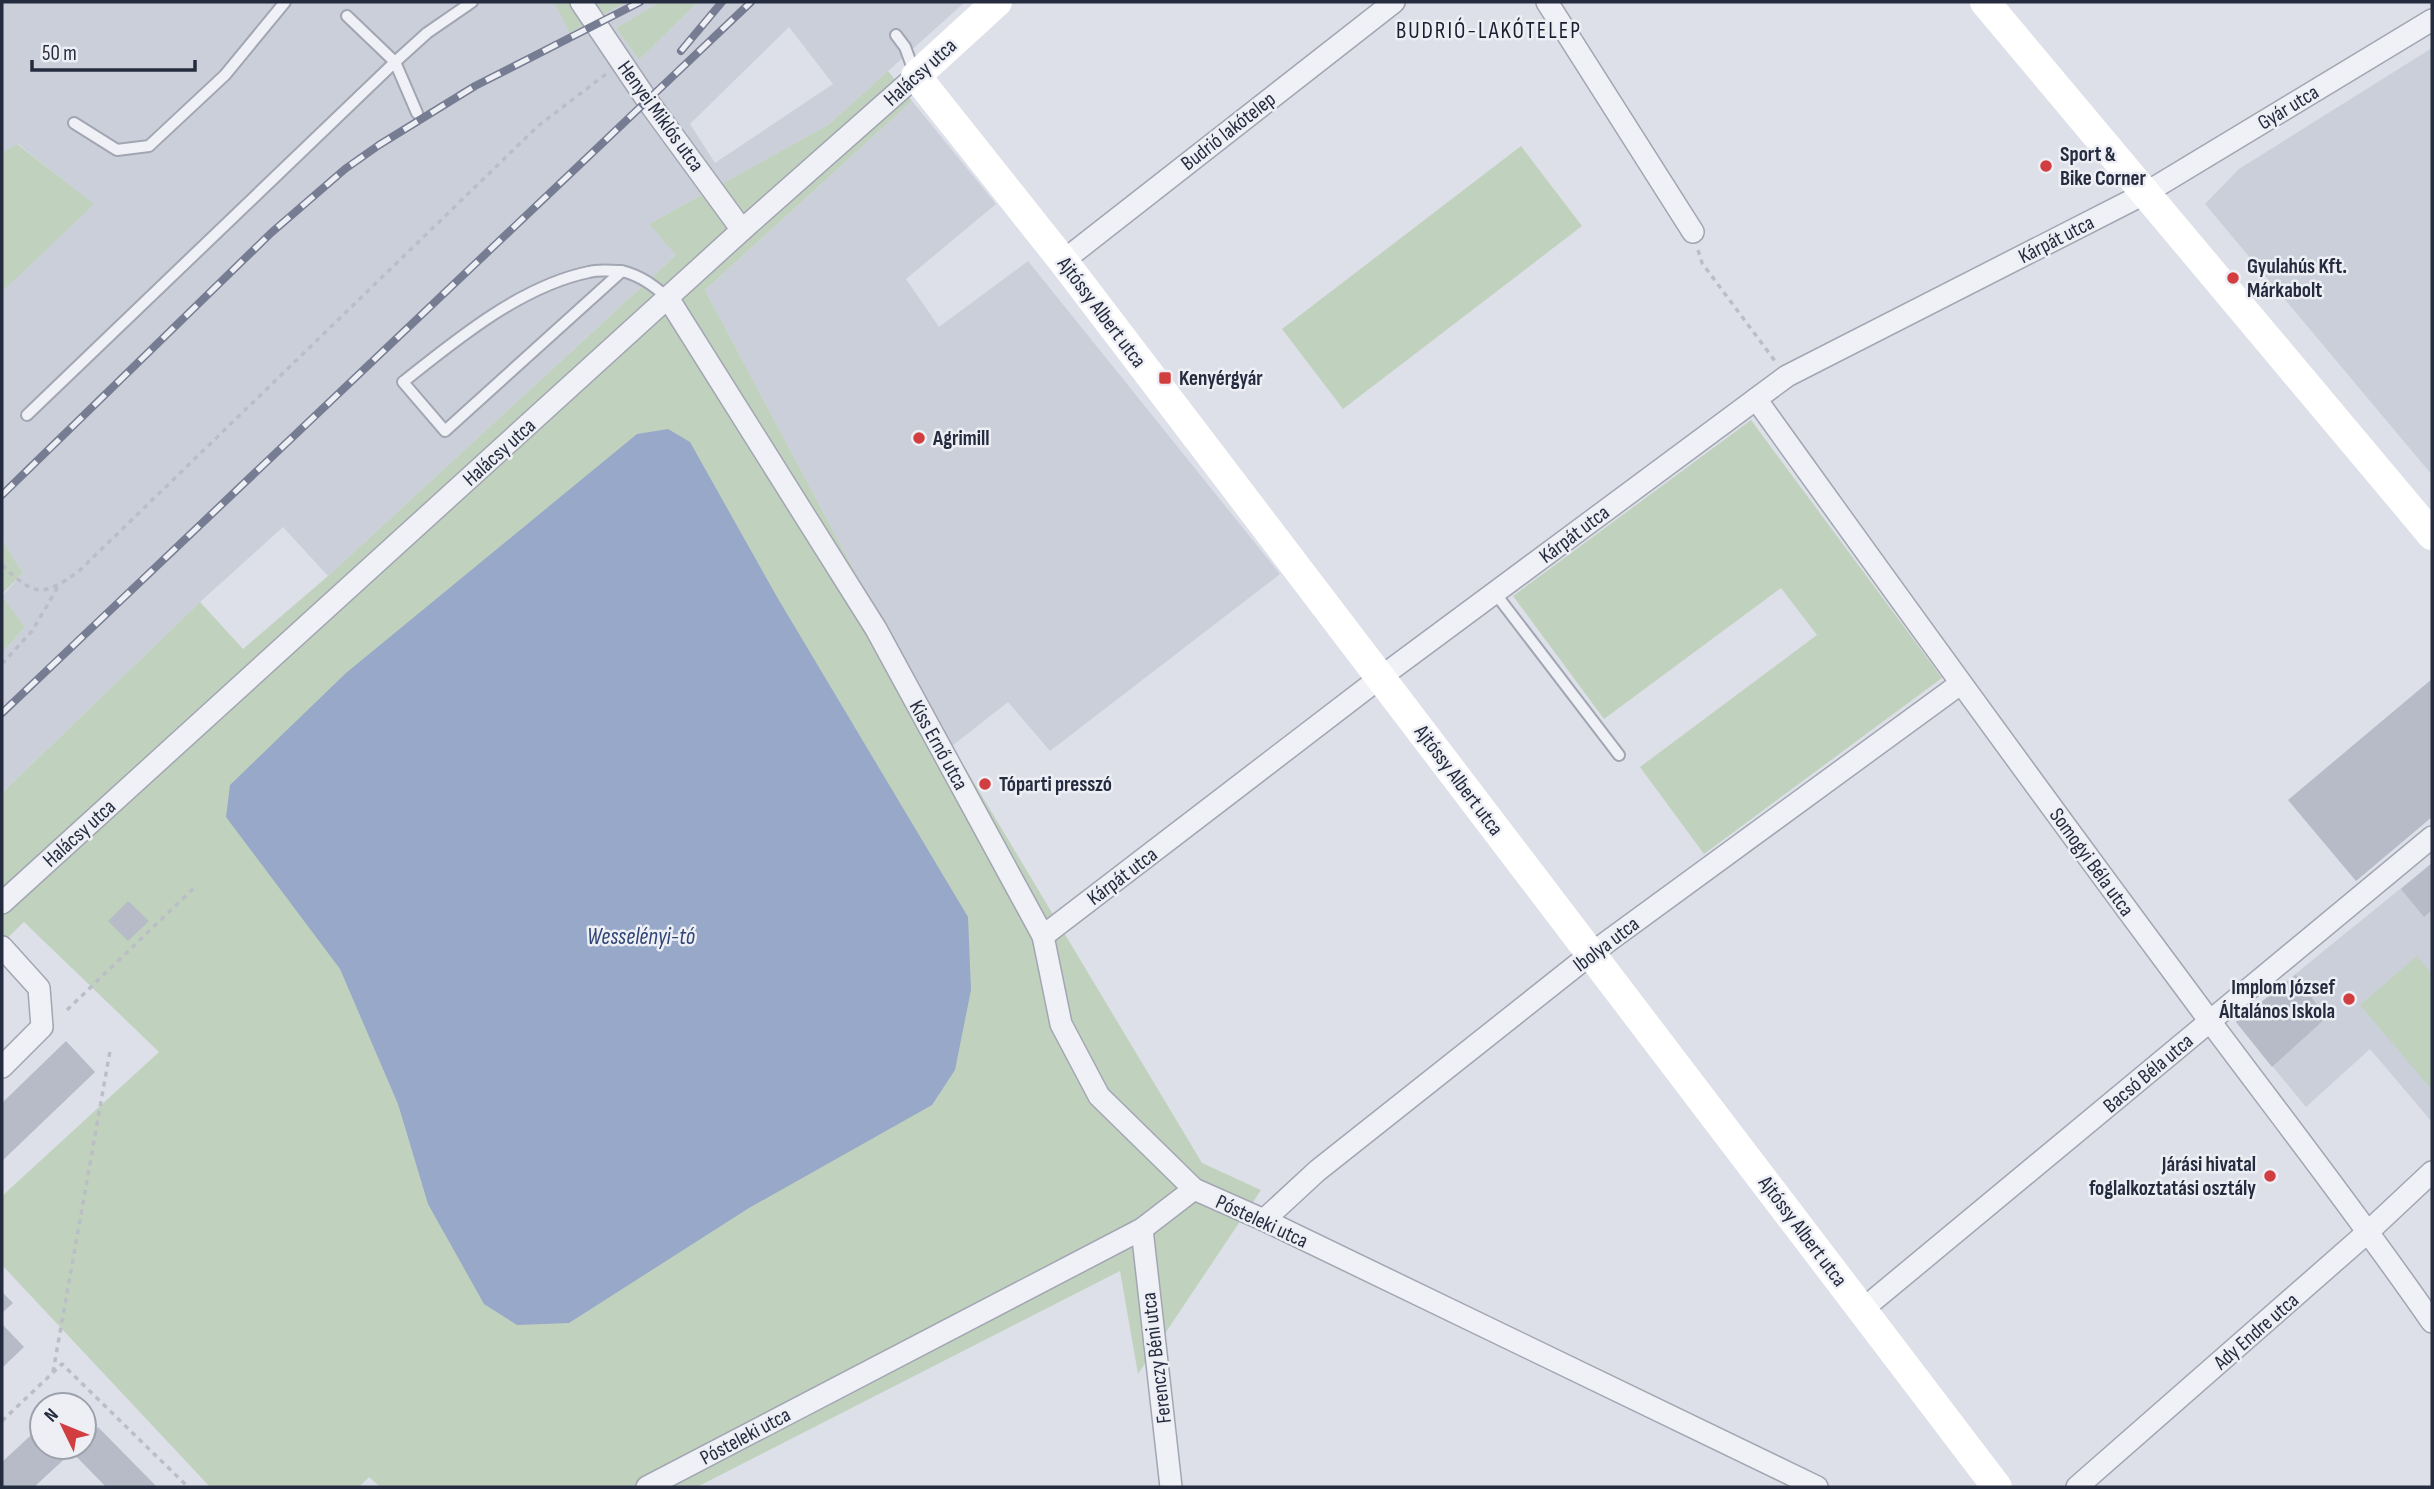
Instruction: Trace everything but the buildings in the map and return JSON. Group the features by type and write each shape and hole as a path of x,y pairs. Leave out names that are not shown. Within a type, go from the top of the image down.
{"main road":[{"name":"Halácsy utca","path":"916,76 997,2"},
{"path":"1985,2 2432,535"},
{"name":"Ajtóssy Albert utca","path":"916,76 1063,261 1997,1487"}],"street":[{"name":"Henyei Miklós utca","path":"582,2 742,230"},
{"name":"Budrió lakótelep","path":"1063,261 1394,2"},
{"path":"1547,2 1693,232"},
{"name":"Gyár utca","path":"2144,194 2432,20"},
{"name":"Halácsy utca","path":"2,903 742,230 916,76"},
{"name":"Kárpát utca","path":"1043,936 1381,677 1787,376 2144,194"},
{"name":"Kiss Ernő utca","path":"668,298 876,629 1043,936 1061,1024 1099,1096 1194,1189"},
{"name":"Somogyi Béla utca","path":"1756,399 1960,684 2369,1231 2432,1322"},
{"name":"Ibolya utca","path":"1264,1220 1317,1171 1592,953 1960,684"},
{"name":"Bacsó Béla utca","path":"1863,1309 2432,837"},
{"path":"2,947 39,988 42,1027 2,1067"},
{"name":"Ady Endre utca","path":"2077,1487 2369,1231 2432,1172"},
{"name":"Pósteleki utca","path":"647,1487 1142,1229 1194,1189 1264,1220 1817,1487"},
{"name":"Ferenczy Béni utca","path":"1142,1229 1171,1487"}],"lane":[{"path":"74,123 117,150 149,146 225,75 285,2"},
{"path":"27,415 395,62 427,33 472,2"},
{"path":"347,16 395,62 417,113"},
{"path":"896,35 905,47 916,76"},
{"path":"622,271 445,431 403,382 454,341 556,281 592,271 622,271 650,282 668,298"},
{"path":"1495,593 1619,755"}],"path":[{"path":"2,565 33,590 59,586 79,571 538,126 622,62"},
{"path":"1693,232 1702,263 1787,376"},
{"path":"2,664 32,631 59,586"},
{"path":"67,1010 196,887"},
{"path":"53,1372 110,1051"},
{"path":"2,1421 62,1364 188,1487"}],"shaded area":[{"path":"2,2 554,2 570,32 626,2 660,2 616,28 639,60 698,2 965,2 828,125 649,224 677,254 328,576 283,527 200,602 2,793 2,653 25,627 2,596 23,573 2,540 2,292 93,204 18,144 2,153","holes":["789,27 833,84 715,163 690,124"]},
{"path":"2432,48 2432,475 2205,204 2239,169"},
{"path":"912,101 996,204 906,279 939,327 1028,261 1280,574 1050,751 1008,702 952,746 888,634 705,290"},
{"name":"Implom József Általános Iskola","path":"2432,863 2432,1122 2370,1049 2306,1107 2236,1022"}],"green space":[{"path":"554,2 626,2 570,33"},
{"path":"660,2 698,2 639,60 616,28"},
{"path":"888,71 912,101 705,290 888,634 952,746 1202,1163 1261,1190 1138,1374 1120,1271 697,1487 380,1487 369,1477 359,1487 210,1487 2,1265 2,1196 159,1052 24,922 2,943 2,793 200,602 243,649 328,576 676,255 649,224 828,125"},
{"path":"17,144 94,204 2,292 2,153"},
{"path":"1521,146 1582,226 1343,409 1282,329"},
{"path":"1751,420 1942,678 1704,854 1640,767 1817,635 1781,588 1604,719 1513,596"},
{"path":"2,540 23,573 2,594"},
{"path":"2,596 25,627 2,653"},
{"path":"2417,956 2432,974 2432,1090 2360,1005"}],"water":[{"name":"Wesselényi-tó","path":"668,429 690,442 777,597 968,917 971,990 955,1070 932,1105 749,1208 569,1323 517,1325 484,1304 428,1204 398,1104 340,969 226,817 230,785 346,673 637,434"}],"railway":[{"path":"2,495 271,233 345,169 475,86 640,2"},
{"path":"681,51 722,2"},
{"path":"2,713 751,2"}],"place":[{"name":"Sport & Bike Corner","path":"2046,166"},
{"name":"Gyulahús Kft. Márkabolt","path":"2233,278"},
{"name":"Kenyérgyár","path":"1165,378"},
{"name":"Agrimill","path":"919,438"},
{"name":"Tóparti presszó","path":"985,784"},
{"name":"Implom József Általános Iskola","path":"2349,999"},
{"name":"Járási hivatal foglalkoztatási osztály","path":"2270,1176"}],"district":[{"name":"BUDRIÓ-LAKÓTELEP","path":"1489,30"}]}
